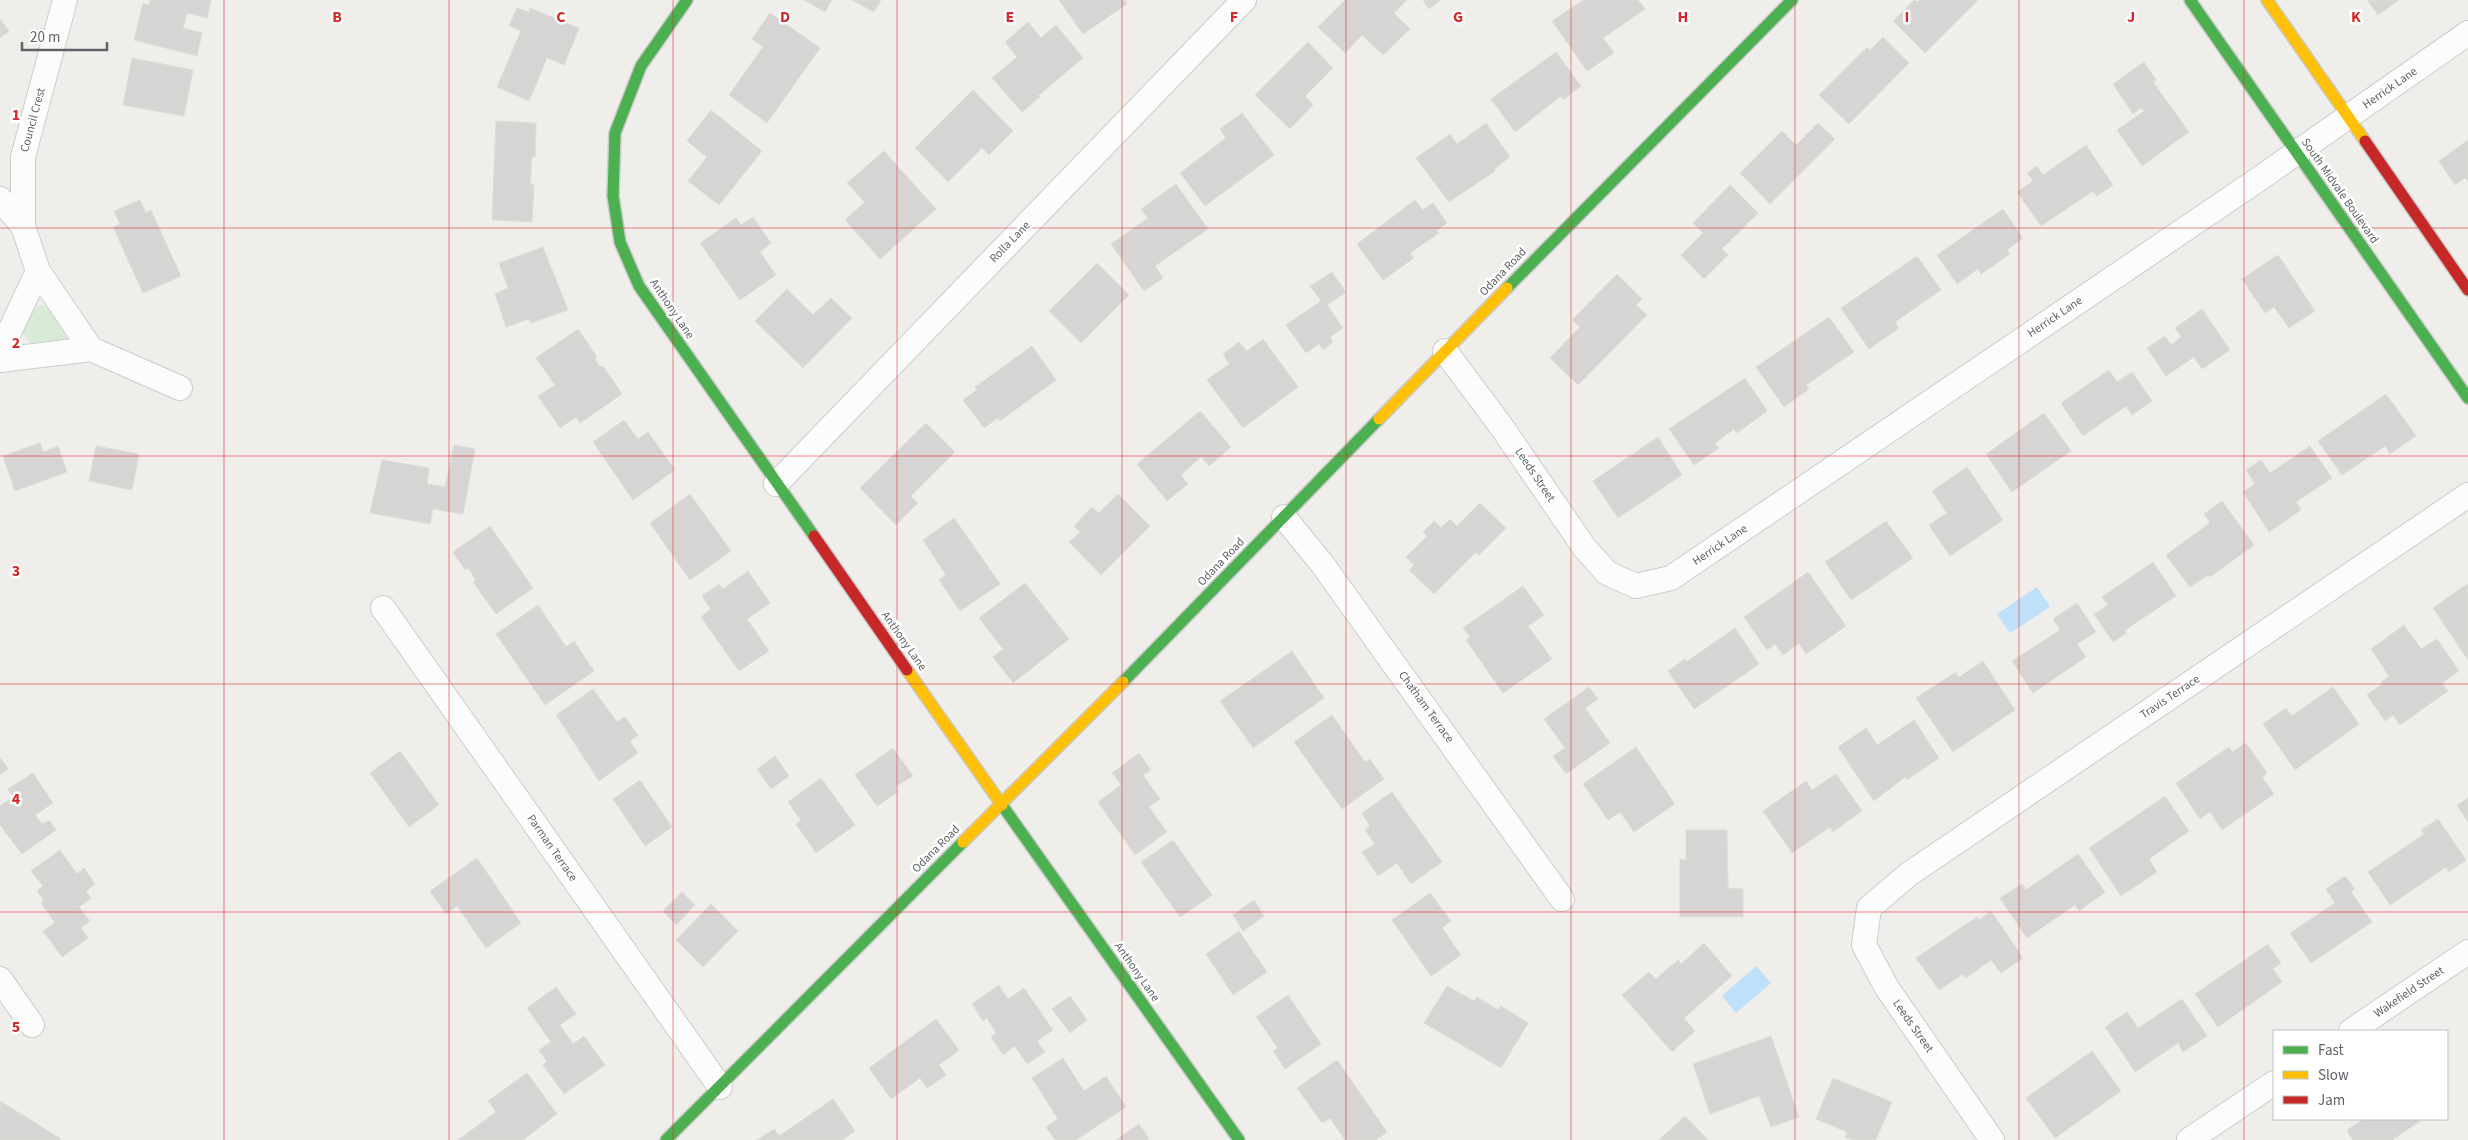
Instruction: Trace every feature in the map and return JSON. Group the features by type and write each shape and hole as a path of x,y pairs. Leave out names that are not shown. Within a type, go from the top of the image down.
{"street":[{"name":"Council Crest","path":"65,0 24,157 23,226 38,271 91,349"},
{"name":"Anthony Lane","path":"687,0 641,66 615,133 613,196 620,242 639,286 776,484 1239,1140"},
{"name":"Rolla Lane","path":"776,484 1244,0"},
{"name":"Odana Road","path":"666,1140 1284,517 1662,129 1792,0"},
{"name":"South Midvale Boulevard","path":"2190,0 2468,398"},
{"path":"2267,0 2468,290"},
{"name":"Herrick Lane","path":"1636,586 1671,578 2349,117 2468,33"},
{"path":"0,199 23,226"},
{"path":"0,352 38,271"},
{"path":"0,360 91,349 180,388"},
{"name":"Leeds Street","path":"1445,351 1584,547 1607,573 1636,586"},
{"name":"Travis Terrace","path":"1875,903 1909,874 2468,495"},
{"name":"Chatham Terrace","path":"1284,517 1323,565 1562,899"},
{"name":"Parman Terrace","path":"384,608 720,1087"},
{"name":"Leeds Street","path":"1875,903 1869,908 1864,945 1886,988 1992,1140"},
{"name":"Wakefield Street","path":"2352,1030 2468,952"},
{"path":"0,979 32,1025"},
{"path":"2189,1140 2273,1084"}],"green space":[{"path":"42,305 53,310 65,322 70,339 65,343 55,346 37,345 24,336 22,330 23,323 27,316"}],"water":[{"path":"2037,587 2050,607 2010,633 1997,614"},
{"path":"1756,966 1771,983 1736,1013 1722,996"}],"building":[{"path":"150,0 211,0 207,18 187,13 183,28 202,33 197,56 134,40 143,3 149,5"},
{"path":"804,0 832,0 825,12"},
{"path":"852,0 881,0 874,12"},
{"path":"1059,0 1125,0 1127,4 1083,34"},
{"path":"1345,0 1407,0 1394,13 1410,29 1383,55 1362,35 1345,53 1318,27"},
{"path":"1423,0 1441,0 1429,9"},
{"path":"1583,0 1638,0 1645,9 1603,38 1614,53 1587,71 1552,21"},
{"path":"1914,0 1917,2 1919,0 1978,0 1925,53 1893,21"},
{"path":"2367,0 2399,0 2378,15"},
{"path":"517,8 529,12 530,8 579,28 564,65 547,58 529,101 497,87 521,31 509,26"},
{"path":"770,13 820,48 767,123 729,95 763,47 752,39"},
{"path":"0,19 9,31 0,38"},
{"path":"1028,22 1041,38 1056,25 1083,58 1022,112 992,78 1017,57 1005,42"},
{"path":"1883,37 1909,63 1849,124 1819,95 1867,47 1870,50"},
{"path":"1308,42 1333,68 1305,96 1313,105 1290,129 1255,95"},
{"path":"1556,52 1581,86 1563,100 1561,96 1515,132 1491,99"},
{"path":"132,58 193,70 184,116 123,105"},
{"path":"2144,62 2156,80 2153,82 2189,132 2142,166 2117,130 2144,111 2141,108 2133,114 2113,84"},
{"path":"973,90 1013,131 989,155 982,148 948,182 915,148"},
{"path":"711,110 762,151 719,205 688,181 707,157 687,141"},
{"path":"1242,113 1274,155 1205,206 1180,173 1226,138 1220,129"},
{"path":"496,121 536,123 535,157 532,157 530,184 534,184 532,222 492,220"},
{"path":"1486,123 1510,157 1494,169 1495,171 1449,202 1416,158 1450,134 1457,144"},
{"path":"1818,123 1835,139 1770,204 1740,173 1782,131 1796,145"},
{"path":"2468,140 2468,181 2465,178 2455,185 2439,161"},
{"path":"2086,145 2113,185 2097,196 2093,191 2041,226 2017,192 2033,181 2027,173 2037,166 2043,175"},
{"path":"884,151 936,209 880,259 845,220 865,202 847,183"},
{"path":"1176,184 1208,229 1155,266 1163,278 1144,291 1111,244 1148,218 1141,209"},
{"path":"1730,185 1758,213 1722,249 1728,255 1704,279 1681,255 1703,233 1693,223"},
{"path":"140,200 146,213 151,210 181,276 143,293 113,227 120,224 114,211"},
{"path":"1415,200 1423,210 1433,203 1447,223 1437,230 1439,233 1410,253 1414,258 1383,280 1357,244"},
{"path":"2003,209 2023,238 2007,250 2010,254 1981,274 1978,269 1957,284 1937,255"},
{"path":"753,217 771,243 760,252 776,275 740,300 700,243 736,218 741,225"},
{"path":"543,247 568,310 531,323 529,319 506,327 495,294 508,288 499,263"},
{"path":"2278,255 2315,311 2289,328 2274,307 2265,313 2242,279"},
{"path":"1917,256 1941,290 1895,322 1899,328 1869,349 1841,308"},
{"path":"1097,263 1129,295 1081,343 1049,311"},
{"path":"1332,272 1346,292 1327,305 1343,328 1330,337 1333,342 1323,350 1319,344 1306,353 1286,325 1321,301 1310,286"},
{"path":"1617,274 1642,299 1636,305 1647,315 1578,385 1550,358 1580,327 1572,320"},
{"path":"787,289 813,315 831,298 852,318 803,368 755,321"},
{"path":"2202,309 2230,350 2202,369 2194,357 2166,376 2147,348 2165,336 2171,345 2181,337 2175,328"},
{"path":"1829,317 1854,352 1806,385 1809,389 1784,407 1756,367"},
{"path":"578,329 597,357 595,359 600,367 603,366 622,394 580,423 576,417 560,428 538,396 555,385 536,358"},
{"path":"1263,339 1298,387 1243,428 1207,380 1229,364 1223,354 1239,342 1247,351"},
{"path":"1032,346 1056,380 1000,421 998,418 984,428 963,400 977,390 975,387"},
{"path":"2109,370 2117,382 2132,372 2152,401 2132,415 2126,406 2083,436 2061,403"},
{"path":"1745,378 1767,411 1737,433 1734,429 1715,443 1719,448 1694,465 1669,429"},
{"path":"2386,394 2416,436 2390,454 2385,446 2342,475 2318,441"},
{"path":"1200,411 1231,447 1209,466 1201,457 1181,475 1188,484 1167,501 1137,464"},
{"path":"2044,413 2071,451 2012,492 1986,454"},
{"path":"624,420 638,439 648,432 675,470 633,500 593,442"},
{"path":"926,423 955,452 911,496 918,503 896,525 860,488"},
{"path":"1658,437 1682,475 1618,518 1593,481"},
{"path":"40,443 43,452 58,446 67,472 15,491 3,456"},
{"path":"454,445 475,449 463,514 433,509 430,524 370,513 382,460 429,468 427,484 445,487"},
{"path":"96,446 139,454 132,490 89,481"},
{"path":"2310,446 2332,478 2296,502 2301,510 2269,532 2243,492 2255,484 2246,470 2261,460 2270,473"},
{"path":"1967,467 2003,520 1950,556 1929,525 1947,513 1932,491"},
{"path":"690,494 731,551 690,580 650,523"},
{"path":"1118,494 1150,526 1101,575 1069,542 1080,532 1074,526 1092,507 1099,513"},
{"path":"2222,501 2254,545 2210,577 2208,575 2190,587 2166,555 2210,523 2204,514"},
{"path":"1480,503 1506,528 1479,555 1476,552 1434,594 1409,570 1414,565 1406,557 1427,536 1423,532 1434,521 1441,528 1450,519 1457,526"},
{"path":"954,518 1000,584 960,611 939,580 946,575 923,540"},
{"path":"1886,521 1913,558 1851,600 1825,562"},
{"path":"490,526 533,588 496,614 473,582 476,580 468,568 465,570 453,552"},
{"path":"2153,562 2176,596 2125,630 2127,633 2113,642 2094,614 2108,605 2102,597"},
{"path":"748,571 770,603 747,619 769,651 739,671 701,617 711,609 702,596 719,584 723,589"},
{"path":"1808,572 1846,626 1806,654 1799,643 1783,655 1775,644 1767,650 1744,617"},
{"path":"1025,583 1069,639 1013,683 993,657 1003,649 979,618"},
{"path":"2468,585 2468,660 2433,608"},
{"path":"1523,586 1544,615 1528,626 1552,659 1503,693 1466,640 1470,637 1463,628"},
{"path":"2077,603 2096,632 2077,644 2086,657 2033,693 2012,661 2060,630 2053,619"},
{"path":"538,605 566,647 574,641 594,671 545,705 496,634"},
{"path":"2404,625 2421,649 2437,639 2459,671 2442,683 2448,691 2400,725 2393,715 2385,721 2367,695 2389,676 2371,649"},
{"path":"1735,628 1759,664 1694,709 1668,671 1685,659 1686,662"},
{"path":"1292,651 1324,698 1253,748 1220,701"},
{"path":"1983,661 2015,710 1953,752 1916,698 1956,672 1959,677"},
{"path":"1589,687 1598,699 1585,708 1610,743 1566,774 1553,756 1565,748 1544,719"},
{"path":"2333,687 2359,724 2295,770 2263,724 2286,708 2292,716"},
{"path":"593,689 617,722 625,717 638,735 630,741 638,753 599,781 556,715"},
{"path":"1332,715 1365,762 1370,759 1384,779 1342,809 1294,742"},
{"path":"1914,720 1939,758 1907,780 1905,777 1874,801 1838,747 1866,728 1877,745"},
{"path":"2246,743 2267,773 2262,777 2274,794 2222,830 2210,812 2200,819 2176,783 2229,747 2232,752"},
{"path":"1636,747 1675,804 1634,832 1620,812 1608,820 1583,784"},
{"path":"893,748 913,776 895,787 898,792 877,806 855,775"},
{"path":"400,751 439,805 409,827 370,773"},
{"path":"1139,753 1151,770 1143,775 1160,799 1149,807 1167,832 1135,855 1098,802 1121,785 1112,773"},
{"path":"775,756 789,776 771,789 757,769"},
{"path":"0,757 8,769 0,775"},
{"path":"33,773 53,803 35,815 42,824 49,820 56,830 22,854 0,825 0,806 13,797 8,789"},
{"path":"1836,774 1862,811 1833,832 1830,827 1792,853 1763,811 1806,781 1812,790"},
{"path":"821,778 855,825 816,853 796,824 801,820 788,802"},
{"path":"640,780 672,827 645,846 613,799"},
{"path":"1392,792 1442,862 1411,884 1397,863 1378,876 1362,852 1375,844 1365,830 1370,826 1362,813"},
{"path":"2165,796 2189,831 2149,859 2157,872 2121,896 2089,848"},
{"path":"2468,798 2468,822 2457,805"},
{"path":"2438,819 2466,860 2449,872 2446,867 2390,905 2368,872 2424,834 2421,830"},
{"path":"1686,830 1727,830 1728,888 1743,889 1743,917 1680,917 1680,859 1686,860"},
{"path":"1173,840 1212,895 1180,917 1141,862"},
{"path":"60,850 77,874 84,868 95,884 86,891 91,898 79,907 90,921 81,928 88,938 62,957 43,931 55,923 41,903 44,901 37,891 43,886 31,871"},
{"path":"2078,854 2105,892 2079,911 2075,905 2027,938 2000,898 2022,884 2026,890"},
{"path":"477,858 521,923 486,948 457,906 446,914 430,891"},
{"path":"2345,876 2355,889 2351,892 2372,922 2311,963 2290,933 2335,903 2326,889"},
{"path":"682,892 695,905 676,925 663,911"},
{"path":"1430,893 1451,921 1442,928 1461,955 1431,976 1392,920"},
{"path":"1254,900 1264,916 1243,931 1233,915"},
{"path":"711,904 738,931 703,967 676,940"},
{"path":"1991,911 2023,958 2001,973 1991,960 1966,978 1963,974 1939,990 1916,958 1977,917 1979,920"},
{"path":"1239,931 1267,972 1233,995 1206,954"},
{"path":"1704,943 1732,976 1684,1018 1695,1031 1672,1052 1622,995 1649,972 1656,979 1678,960 1681,964"},
{"path":"2268,944 2281,963 2273,969 2282,982 2218,1027 2195,994"},
{"path":"999,985 1008,999 1024,988 1053,1030 1037,1041 1045,1052 1027,1064 1015,1046 1003,1055 991,1037 996,1033 987,1018 983,1021 972,1004"},
{"path":"1447,986 1474,1001 1477,997 1498,1010 1501,1006 1528,1023 1501,1068 1424,1023"},
{"path":"556,987 576,1014 560,1025 573,1044 584,1036 605,1065 564,1094 543,1065 547,1062 539,1050 551,1042 527,1008"},
{"path":"1288,995 1321,1044 1285,1069 1273,1051 1278,1048 1256,1017"},
{"path":"1070,996 1087,1020 1070,1033 1052,1009"},
{"path":"2182,999 2207,1036 2183,1052 2178,1043 2135,1072 2105,1027 2127,1012 2138,1028"},
{"path":"936,1019 959,1050 939,1065 946,1075 927,1088 920,1078 891,1099 869,1068"},
{"path":"1771,1036 1799,1117 1771,1127 1759,1096 1710,1114 1693,1064"},
{"path":"2092,1051 2121,1091 2055,1138 2026,1098"},
{"path":"1063,1058 1084,1091 1106,1076 1126,1107 1076,1140 1055,1140 1046,1127 1058,1119 1032,1078"},
{"path":"1337,1060 1387,1132 1376,1140 1345,1140 1330,1118 1322,1123 1297,1088"},
{"path":"527,1073 557,1114 523,1140 458,1140 496,1112 488,1101"},
{"path":"1833,1078 1892,1102 1876,1140 1852,1140 1845,1137 1847,1132 1816,1119"},
{"path":"833,1099 855,1131 842,1140 757,1140 774,1129 779,1136"},
{"path":"0,1101 61,1139 0,1140"},
{"path":"1685,1116 1708,1140 1659,1140"},
{"path":"2362,1120 2422,1120 2392,1140 2353,1140 2347,1130"},
{"path":"1139,1124 1150,1140 1116,1140"}],"traffic: fast":[{"path":"687,0 641,66 615,133 613,196 620,242 639,286 814,536"},
{"path":"1507,288 1792,0"},
{"path":"2190,0 2468,398"},
{"path":"1123,682 1379,419"},
{"path":"1002,805 1239,1140"},
{"path":"666,1140 963,842"}],"traffic: slow":[{"path":"2267,0 2365,141"},
{"path":"1379,419 1507,288"},
{"path":"907,670 1002,805"},
{"path":"963,842 1123,682"}],"traffic: jam":[{"path":"2365,141 2468,290"},
{"path":"814,536 907,670"}]}
